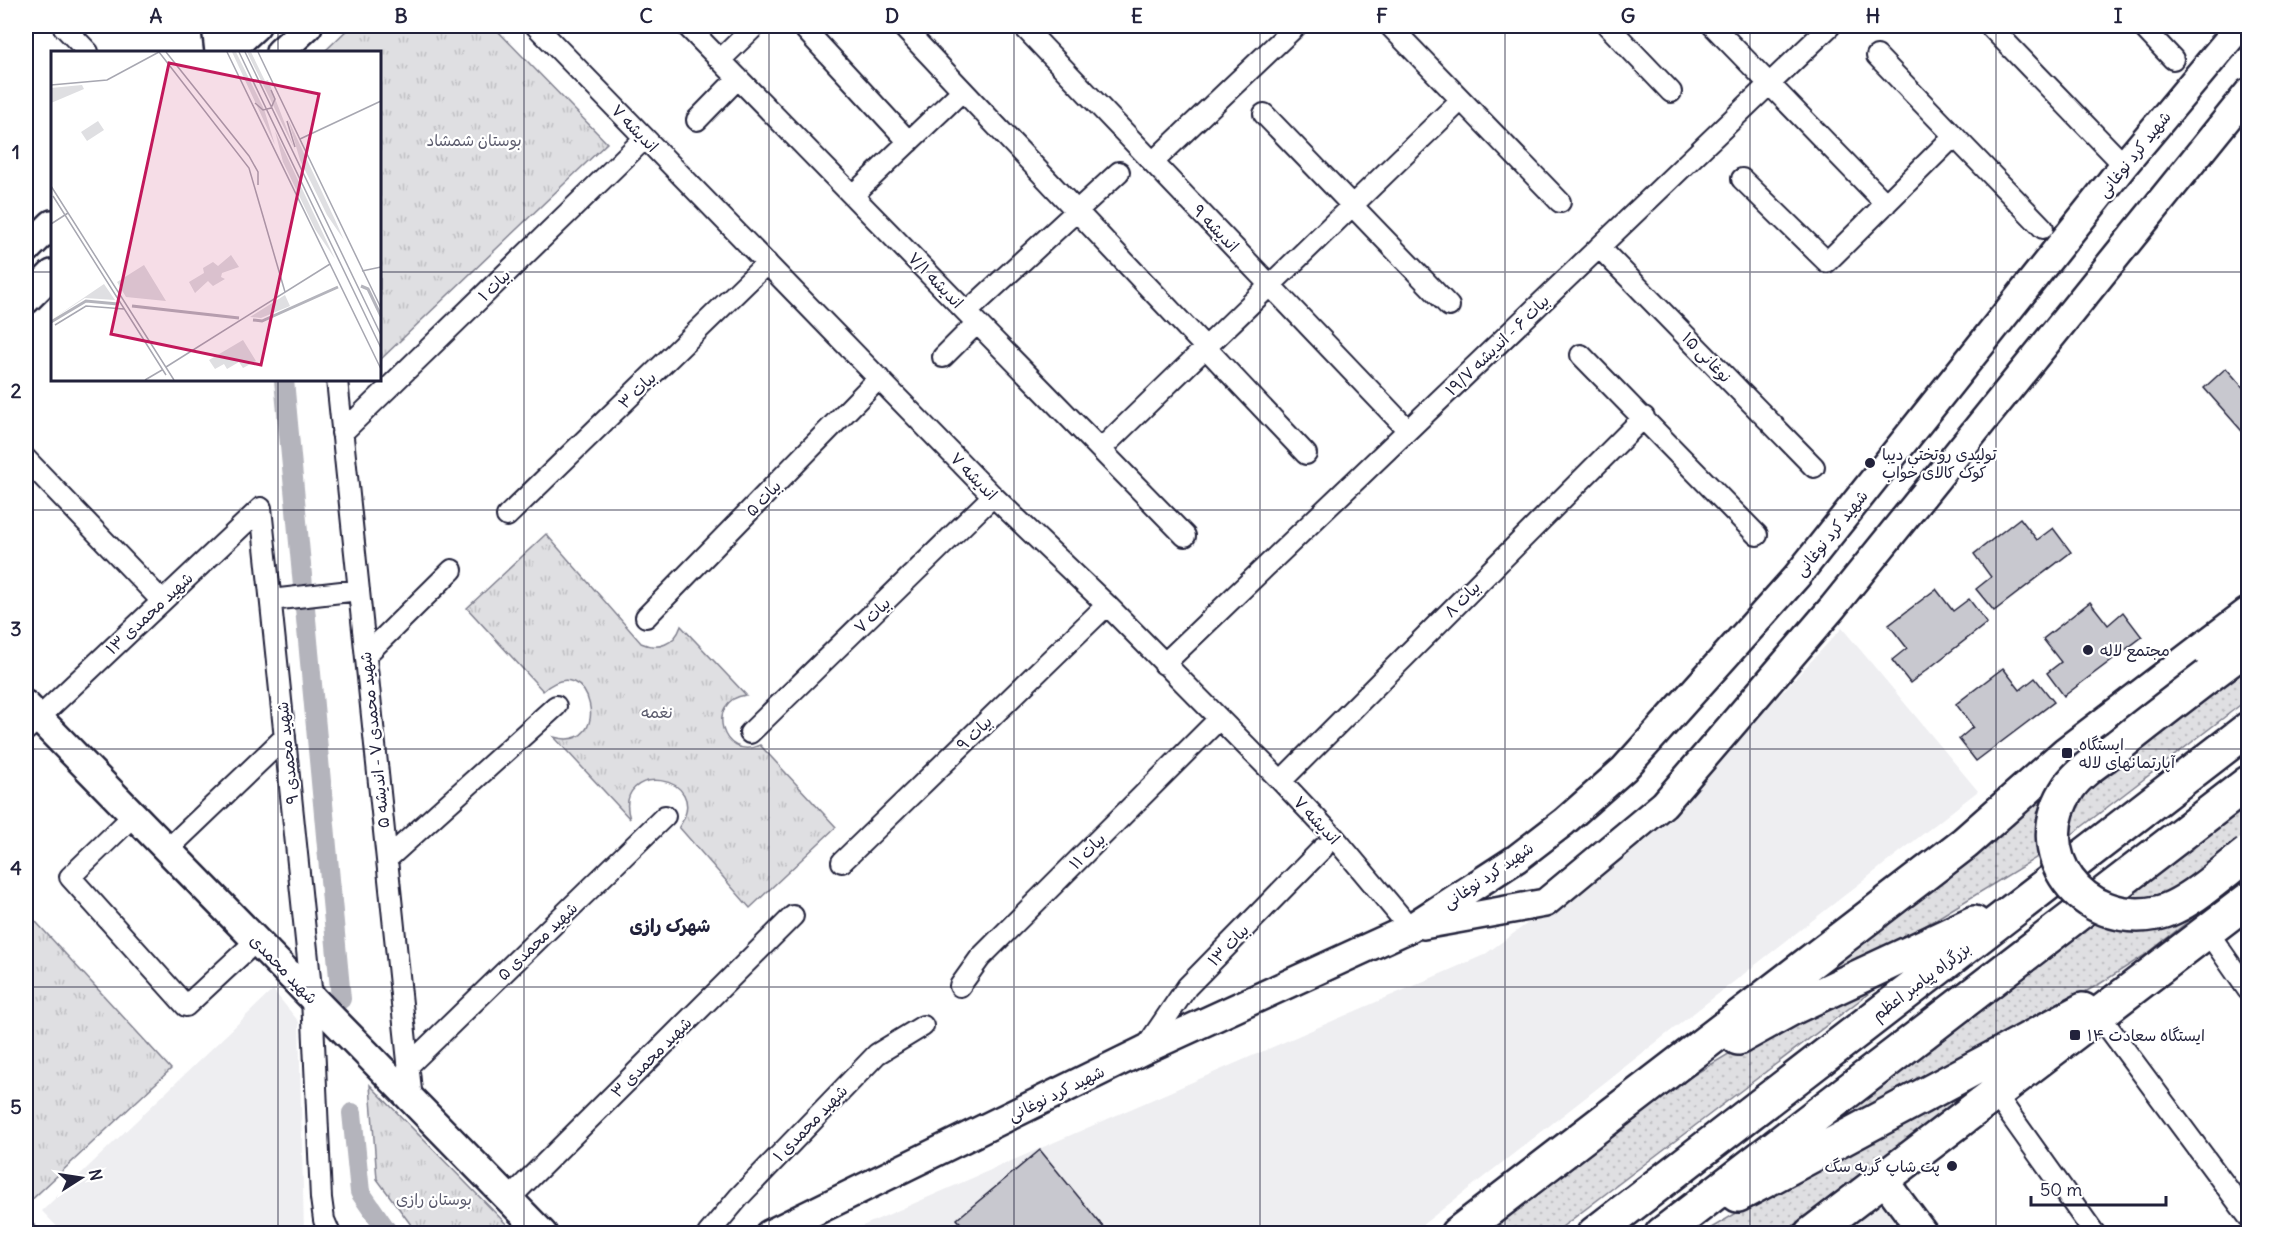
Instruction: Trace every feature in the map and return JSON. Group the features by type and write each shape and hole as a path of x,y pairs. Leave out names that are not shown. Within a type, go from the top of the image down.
{"highway":[{"path":"1458,1233 1965,843 2067,753 2248,615"},
{"path":"2248,646 2088,768 2070,786 2056,818 2054,835 2057,860 2069,883 2087,901 2110,913 2136,917 2161,913 2183,901 2248,854"},
{"name":"بزرگراه پیامبر اعظم","path":"1594,1233 2248,729"},
{"path":"1663,1233 2248,783"},
{"path":"1645,1088 1794,1007 2033,895"},
{"path":"1811,1233 1996,1095 2099,1016 2139,982 2248,900"},
{"path":"1663,1233 2002,1051 2139,982"}],"street":[{"path":"63,26 87,51"},
{"path":"216,26 219,51"},
{"path":"229,51 256,26"},
{"name":"اندیشه ۷","path":"536,26 993,496 1107,605 1218,720 1281,781 1335,837 1410,928"},
{"name":"اندیشه ۷/۱","path":"687,26 1185,536"},
{"path":"720,60 754,26"},
{"path":"802,26 909,142"},
{"path":"902,26 1075,212 1306,454"},
{"name":"اندیشه ۹","path":"1023,26 1408,430"},
{"path":"1153,162 1296,26"},
{"path":"1390,26 1560,202"},
{"path":"1608,26 1671,92"},
{"path":"1713,26 1886,204"},
{"name":"بیات ۶ - اندیشه ۱۹/۷","path":"1164,664 1830,26"},
{"path":"1990,26 2124,165"},
{"path":"2142,26 2173,59"},
{"name":"شهید کرد نوغانی","path":"769,1233 1144,1050 1410,928 1515,859 1564,822 1624,769 1797,576 2124,165 2240,26"},
{"path":"282,51 304,37"},
{"path":"1877,56 2043,228"},
{"path":"697,120 738,78"},
{"path":"853,195 963,91"},
{"name":"شهید کرد نوغانی","path":"1410,928 1545,903 1664,804 1833,607 2248,93"},
{"path":"1101,449 1461,100"},
{"path":"1264,114 1449,306"},
{"path":"1742,179 1827,262 1954,136"},
{"name":"بیات ۱","path":"342,433 645,138"},
{"path":"943,357 972,317 1075,212 1119,172"},
{"path":"26,250 51,225"},
{"name":"نوغانی ۱۵","path":"1599,247 1814,467"},
{"name":"بیات ۳","path":"507,516 767,263"},
{"path":"26,300 51,275"},
{"path":"1581,354 1757,535"},
{"name":"بیات ۵","path":"646,617 879,378"},
{"name":"شهید محمدی ۷ - اندیشه ۵","path":"337,381 412,1100"},
{"name":"بیات ۸","path":"1281,781 1644,417"},
{"path":"26,459 162,601"},
{"name":"بیات ۷","path":"750,733 993,496"},
{"name":"شهید محمدی ۱۳","path":"30,718 162,601 261,508"},
{"name":"شهید محمدی ۹","path":"261,508 312,998 321,1198 324,1220 330,1233"},
{"path":"366,655 452,570"},
{"path":"271,600 359,590"},
{"name":"بیات ۹","path":"842,862 1107,605"},
{"path":"387,859 556,706"},
{"name":"شهید محمدی","path":"30,718 134,815 543,1233"},
{"name":"بیات ۱۱","path":"960,986 980,958 1218,720"},
{"path":"167,850 285,737"},
{"path":"134,815 70,877 186,1006 256,941"},
{"name":"شهید محمدی ۵","path":"408,1066 665,816"},
{"name":"بیات ۱۳","path":"1144,1050 1187,987 1323,848"},
{"name":"شهید محمدی ۳","path":"509,1199 793,916"},
{"path":"2207,931 2248,990"},
{"path":"2099,1016 2248,1216"},
{"name":"شهید محمدی ۱","path":"708,1233 738,1197 877,1054 923,1026"},
{"path":"1996,1095 2095,1233"},
{"path":"1883,1179 1924,1233"}],"shaded area":[{"path":"1842,628 1978,791 1412,1233 844,1234 1484,955 1651,833"},
{"path":"273,990 299,1022 304,1233 63,1233 42,1211"},
{"path":"1886,1200 1910,1234 1843,1234"}],"green space":[{"name":"بوستان شمشاد","path":"351,26 493,26 607,143 381,359 381,51 325,51"},
{"name":"نغمه","path":"546,534 641,643 654,646 665,644 675,637 681,626 746,695 733,699 725,707 722,718 723,729 728,738 736,745 747,748 760,745 836,827 750,908 679,827 686,809 684,795 674,785 661,781 647,781 635,788 628,800 630,819 554,737 573,738 585,731 590,718 589,704 584,691 574,682 560,681 543,691 467,608"},
{"path":"2248,663 2248,699 2062,842 1918,930 1790,993 1958,866 2189,679"},
{"path":"2248,804 2248,874 2148,953 2101,983 1785,1161"},
{"path":"26,911 171,1069 26,1205"},
{"path":"1902,968 1554,1233 1483,1234 1670,1089 1742,1046"},
{"path":"2025,1049 1783,1233 1701,1234 1975,1072"},
{"name":"بوستان رازی","path":"370,1085 515,1233 417,1233 377,1179"}],"building":[{"path":"2226,368 2248,393 2248,438 2204,388"},
{"path":"2020,518 2037,540 2053,528 2071,552 1994,611 1976,589 1991,577 1974,554"},
{"path":"1936,589 1953,611 1969,599 1987,623 1910,683 1892,660 1907,648 1889,625"},
{"name":"مجتمع لاله","path":"2090,602 2108,625 2123,612 2142,637 2064,696 2047,673 2061,662 2043,639"},
{"path":"2003,668 2020,690 2035,678 2054,702 1976,761 1959,739 1973,727 1956,704"},
{"path":"1040,1150 1109,1234 970,1234 957,1219"}],"waterway":[{"path":"284,381 341,999"},
{"path":"352,1113 360,1192 389,1234"}],"place":[{"name":"تولیدی روتختی دیبا کوک کالای خواب","path":"1870,463"},
{"name":"مجتمع لاله","path":"2088,650"},
{"name":"ایستگاه آپارتمانهای لاله","path":"2067,753"},
{"name":"ایستگاه سعادت ۱۴","path":"2075,1035"},
{"name":"پت شاپ گربه سگ","path":"1952,1166"}],"district":[{"name":"شهرک رازی","path":"670,926"}]}
